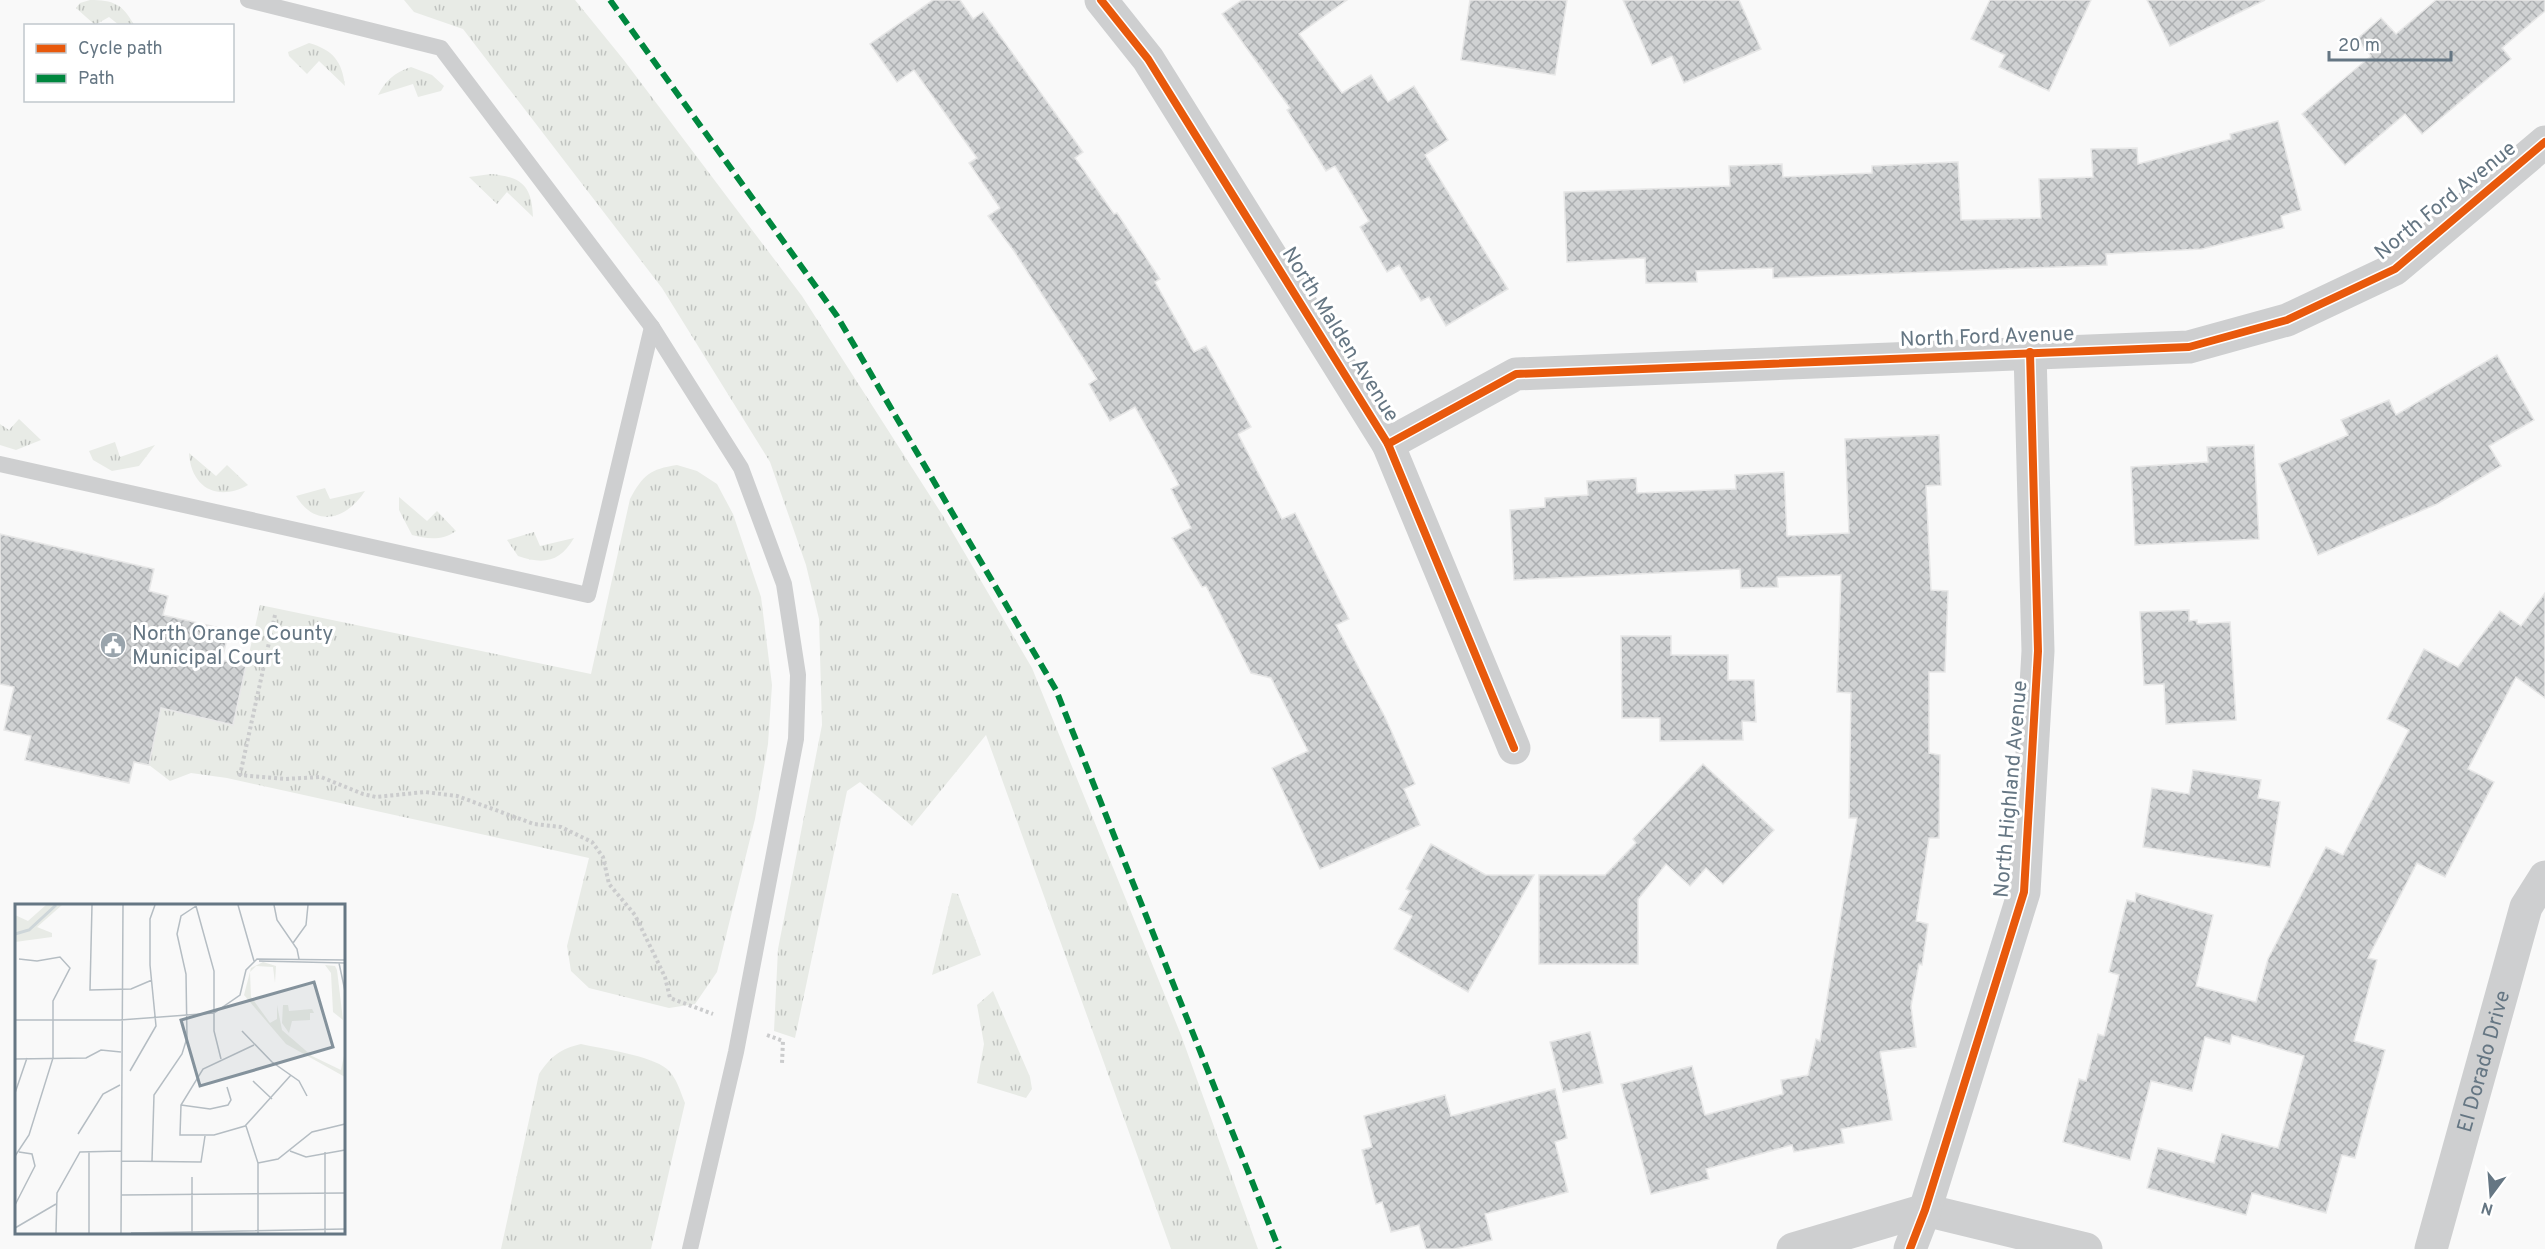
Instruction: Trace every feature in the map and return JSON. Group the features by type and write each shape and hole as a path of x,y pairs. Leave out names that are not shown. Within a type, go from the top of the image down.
{"street":[{"name":"North Malden Avenue","path":"1101,0 1148,59 1388,444 1514,748"},
{"name":"North Ford Avenue","path":"1388,444 1516,375 2189,347 2287,320 2395,269 2545,142"},
{"name":"North Highland Avenue","path":"1910,1249 1925,1210 2024,892 2038,651 2030,352"},
{"name":"El Dorado Drive","path":"2431,1249 2526,907 2545,877"},
{"path":"1793,1249 1925,1210 2086,1249"}],"lane":[{"path":"248,0 441,48 652,327 741,468 784,584 798,675 796,739 741,1025 690,1249"},
{"path":"0,464 588,595 652,327"}],"path":[{"path":"275,615 240,775 285,779 321,777 363,794 376,796 425,792 457,796 534,824 561,827 592,842 603,857 609,884 635,915 665,977 670,998 783,1041 782,1063"}],"green space":[{"path":"90,0 111,2 126,12 133,24 118,24 109,17 94,24 76,8 80,3"},
{"path":"404,0 575,0 623,59 802,296 943,516 1032,668 1181,1035 1258,1249 1171,1249 986,735 912,826 860,782 847,791 795,1038 774,1031 778,949 822,725 819,619 806,565 770,462 662,288 463,29 414,12"},
{"path":"309,43 324,49 335,58 344,77 345,86 319,61 307,74 289,56 288,52"},
{"path":"411,67 432,75 444,86 441,91 418,97 413,84 378,95 391,78"},
{"path":"491,174 510,177 523,185 530,197 533,217 507,192 497,204 469,177"},
{"path":"19,419 41,440 16,450 0,445 0,424 9,430"},
{"path":"115,442 120,457 155,445 139,466 112,471 93,460 89,451"},
{"path":"189,453 216,476 227,465 248,485 226,492 217,492 208,488 195,475"},
{"path":"677,465 697,471 717,484 733,514 761,597 772,685 768,744 755,819 717,972 695,1004 669,1008 589,988 571,971 567,946 589,858 227,778 191,773 170,781 149,765 161,708 233,724 260,605 591,674 630,499 648,475 654,471"},
{"path":"325,488 330,499 365,491 358,501 341,514 331,516 313,513 296,496"},
{"path":"399,497 427,521 437,511 456,531 434,538 412,535 399,510"},
{"path":"534,532 540,546 574,538 563,552 551,559 543,561 518,556 507,540"},
{"path":"952,893 958,894 981,955 932,975"},
{"path":"993,991 1030,1077 1032,1089 1026,1098 977,1083 984,1044 977,1005"},
{"path":"581,1044 638,1056 659,1064 673,1076 685,1103 651,1249 501,1249 539,1074 557,1054"}],"building":[{"path":"933,0 960,0 973,19 983,12 1083,152 1075,158 1114,214 1117,213 1160,279 1155,282 1194,352 1206,346 1251,427 1238,434 1282,519 1295,513 1349,619 1336,625 1385,717 1415,784 1404,789 1420,825 1320,869 1272,768 1308,751 1271,678 1251,673 1206,586 1202,587 1172,538 1191,528 1171,489 1179,485 1135,407 1110,421 1089,384 1097,379 1014,251 988,216 1000,208 969,163 977,158 914,70 897,82 870,44"},
{"path":"1242,0 1347,0 1299,34 1342,93 1371,75 1388,102 1414,86 1448,140 1425,155 1508,289 1446,326 1429,297 1421,301 1399,265 1387,272 1360,227 1369,221 1335,166 1326,171 1287,110 1290,108 1222,14"},
{"path":"1470,0 1567,0 1555,75 1461,60"},
{"path":"1623,0 1739,0 1761,49 1684,83 1672,56 1652,65"},
{"path":"1990,0 2091,0 2049,91 1999,67 2005,55 1971,39"},
{"path":"2147,0 2265,0 2170,46"},
{"path":"2436,0 2545,0 2545,11 2502,48 2511,59 2422,134 2405,114 2345,165 2302,114 2371,56 2357,39 2381,18 2396,34"},
{"path":"2278,121 2301,210 2281,216 2284,228 2202,249 2106,254 2107,265 1773,278 1773,268 1696,271 1697,282 1646,283 1645,258 1567,262 1564,192 1730,186 1729,166 1782,164 1783,177 1872,173 1872,166 1958,162 1961,220 2041,218 2039,179 2093,177 2091,149 2137,148 2138,164 2231,139 2230,134"},
{"path":"2497,355 2534,420 2489,446 2501,466 2437,504 2318,555 2279,464 2348,435 2341,420 2389,400 2396,415"},
{"path":"1939,435 1941,485 1926,486 1931,590 1948,591 1945,672 1929,672 1929,753 1940,755 1939,838 1929,838 1916,921 1928,924 1922,965 1919,964 1911,1006 1916,1047 1880,1052 1892,1120 1841,1129 1844,1143 1794,1152 1792,1145 1706,1169 1709,1179 1651,1194 1621,1084 1692,1066 1705,1115 1783,1094 1781,1080 1808,1075 1816,1039 1820,1041 1857,818 1849,818 1851,693 1837,692 1841,575 1777,577 1778,587 1741,588 1740,569 1514,580 1510,510 1545,507 1545,498 1588,495 1587,481 1636,478 1637,493 1736,489 1735,475 1784,472 1787,536 1849,533 1845,439"},
{"path":"2254,445 2259,539 2135,545 2131,467 2208,462 2207,447"},
{"name":"North Orange County Municipal Court","path":"0,534 154,569 149,591 168,596 163,615 229,630 222,660 246,666 233,725 161,708 149,765 134,762 129,783 25,760 31,736 4,730 14,687 0,684"},
{"path":"2545,593 2545,698 2516,677 2468,769 2494,782 2445,877 2417,863 2368,958 2377,960 2354,1041 2385,1050 2355,1158 2342,1155 2326,1213 2252,1193 2246,1215 2147,1188 2158,1148 2214,1163 2222,1134 2278,1148 2304,1056 2232,1035 2230,1044 2205,1037 2192,1091 2151,1081 2130,1160 2063,1142 2079,1079 2086,1081 2098,1034 2104,1036 2119,975 2109,972 2127,900 2135,902 2136,893 2213,915 2196,986 2256,1002 2268,959 2326,847 2343,855 2409,730 2387,719 2424,649 2458,667 2500,611 2521,626"},
{"path":"2189,610 2189,621 2197,620 2197,624 2230,622 2236,720 2166,724 2164,684 2144,685 2140,612"},
{"path":"1621,636 1671,636 1671,655 1728,655 1728,680 1754,680 1756,722 1742,721 1743,740 1660,741 1660,718 1622,718"},
{"path":"1703,764 1774,830 1723,884 1706,868 1690,886 1666,864 1638,899 1638,964 1539,964 1539,875 1605,875 1636,843 1633,839"},
{"path":"2193,770 2261,780 2258,798 2280,802 2270,867 2143,847 2152,788 2189,794"},
{"path":"1431,844 1486,875 1534,875 1468,992 1394,949 1412,916 1399,909 1410,891 1406,889"},
{"path":"1590,1032 1603,1083 1563,1092 1550,1042"},
{"path":"1555,1089 1567,1138 1555,1142 1568,1192 1485,1214 1492,1240 1455,1249 1426,1249 1419,1225 1391,1232 1382,1202 1376,1204 1362,1150 1372,1147 1364,1116 1445,1095 1451,1116"}],"marked path":[{"path":"610,0 837,316 1056,690 1279,1249"}],"cycle path":[{"path":"1101,0 1148,59 1388,444 1514,748"},
{"path":"1388,444 1516,374 2189,347 2287,320 2395,269 2545,142"},
{"path":"1910,1249 1925,1210 2024,892 2038,651 2030,352"}],"place":[{"name":"North Orange County Municipal Court","path":"113,645"}]}
